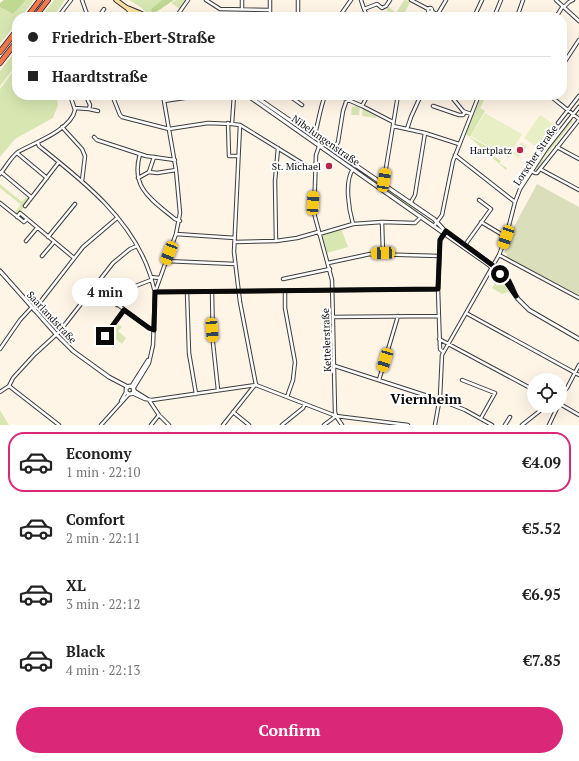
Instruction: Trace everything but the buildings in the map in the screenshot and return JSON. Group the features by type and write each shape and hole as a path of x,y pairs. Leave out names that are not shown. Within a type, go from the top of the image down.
{"highway":[{"path":"31,12 40,0"},
{"path":"39,12 48,0"},
{"path":"0,52 12,36"},
{"path":"0,63 12,47"}],"main road":[{"path":"116,0 130,12"},
{"path":"126,8 137,12"}],"street":[{"path":"62,12 71,0"},
{"path":"82,0 86,12"},
{"path":"180,12 188,0"},
{"path":"206,0 220,9 269,10 270,0"},
{"path":"242,0 242,9"},
{"path":"298,0 298,12"},
{"path":"343,12 351,0"},
{"path":"361,0 365,12"},
{"path":"364,9 376,4 382,8 390,0"},
{"path":"411,0 428,9 430,12"},
{"path":"439,12 446,0"},
{"path":"476,12 482,0"},
{"path":"496,12 501,0"},
{"path":"519,12 523,0"},
{"path":"557,0 579,21"},
{"path":"560,12 563,7 573,0"},
{"path":"567,58 579,40"},
{"path":"558,123 579,96"},
{"path":"31,197 1,173 17,153 38,143 71,119 74,112 72,100"},
{"path":"88,100 90,105 89,108"},
{"path":"114,100 120,116 169,129 208,123 228,123 240,125 310,168 315,169"},
{"path":"101,425 121,402 145,370 153,345 155,292 180,221 175,160 164,101 171,100"},
{"path":"232,124 234,100"},
{"name":"Nibelungenstraße","path":"254,100 434,226 494,266"},
{"path":"260,100 291,122 314,135 438,222 445,232 494,266 516,296 529,310 579,339"},
{"path":"296,100 302,105"},
{"path":"314,142 314,135 317,130 323,100"},
{"path":"334,149 338,142 343,111 347,100"},
{"path":"349,100 393,124 425,132 459,144"},
{"path":"362,106 365,100"},
{"path":"382,183 384,180 397,100"},
{"path":"407,128 419,100"},
{"path":"455,100 465,112 471,114"},
{"path":"434,226 442,215 455,155 477,100"},
{"path":"531,171 535,173 540,169 579,120 556,100"},
{"path":"433,106 459,115 463,115 465,112"},
{"name":"Lorscher Straße","path":"435,425 440,400 440,357 499,256 520,189 546,149 579,107"},
{"path":"74,108 89,108 98,111"},
{"path":"228,123 229,156 238,156"},
{"path":"240,125 235,264 240,302 256,385"},
{"path":"62,127 82,149 85,156 82,181"},
{"path":"411,202 415,195 425,132"},
{"path":"308,138 314,135"},
{"path":"94,137 97,140 140,154 175,160"},
{"name":"Kettelerstraße","path":"321,140 317,152 315,169 314,214 318,233 330,269 336,416"},
{"path":"38,143 39,146 103,200 137,246 151,278 155,292"},
{"path":"320,146 325,144"},
{"path":"557,147 579,159"},
{"path":"276,241 275,181 278,148"},
{"path":"17,153 46,178"},
{"path":"140,154 137,165 138,178 144,190 152,200 175,219 180,221"},
{"path":"455,155 516,202"},
{"path":"149,172 154,157"},
{"path":"25,206 59,162"},
{"path":"353,169 349,174 348,196 353,224"},
{"path":"540,169 579,190"},
{"path":"138,178 149,172 157,173 176,170"},
{"path":"465,245 490,209 479,200"},
{"path":"0,203 17,217 20,214 27,219 74,258"},
{"path":"48,237 75,204"},
{"path":"176,234 235,240 276,241 297,238 353,224 382,222 415,223 421,216"},
{"path":"0,349 20,320 33,308 90,239 117,218"},
{"path":"382,222 383,253"},
{"path":"482,222 506,237"},
{"path":"26,241 37,228"},
{"name":"Lorscher Straße","path":"443,352 440,349 439,339 438,289 440,239 445,232"},
{"path":"42,256 54,242"},
{"path":"0,392 9,386 12,378 65,324 113,263 137,246"},
{"path":"328,263 358,256 383,253 439,256"},
{"path":"499,256 579,298"},
{"path":"166,261 235,264"},
{"path":"283,279 330,269"},
{"name":"Saarlandstraße","path":"0,272 56,334 76,353 130,390"},
{"path":"151,278 158,282"},
{"path":"118,305 133,287 151,278 159,278"},
{"path":"94,287 149,328 154,330"},
{"path":"155,292 438,289"},
{"path":"284,291 285,308 295,362 293,380 287,397"},
{"path":"187,292 190,353 196,394"},
{"path":"212,292 212,337 218,390"},
{"path":"105,336 124,310"},
{"path":"466,313 579,375"},
{"path":"379,380 398,316"},
{"path":"333,317 438,316"},
{"path":"439,339 527,386"},
{"path":"567,388 579,365"},
{"path":"335,366 440,400 481,418 492,425"},
{"path":"462,380 495,393 481,418"},
{"path":"223,425 256,385"},
{"path":"130,390 140,398 149,400 256,385 336,416 408,425"},
{"path":"9,386 59,425"},
{"path":"149,400 159,415 169,425"},
{"path":"282,425 303,408 305,404"},
{"path":"567,409 579,415"},
{"path":"233,412 249,425"},
{"path":"522,425 537,413"},
{"path":"549,425 555,413"},
{"path":"152,425 159,415"},
{"path":"324,425 336,416"},
{"path":"336,416 342,425"},
{"path":"505,425 510,417"},
{"path":"383,425 384,421"}],"green space":[{"path":"4,0 26,0 12,13 0,7 0,3"},
{"path":"26,0 34,0 25,12 15,12"},
{"path":"54,0 65,0 57,12 45,12"},
{"path":"129,0 162,0 151,9 159,10 156,12 146,12"},
{"path":"162,0 174,0 154,12 152,12 151,9"},
{"path":"176,0 186,0 180,9 171,3"},
{"path":"404,0 411,1 405,12 397,12"},
{"path":"0,7 12,13 12,28 0,44"},
{"path":"389,7 395,12 388,12 386,9"},
{"path":"12,55 12,70 0,86 0,71"},
{"path":"12,73 12,100 57,100 58,105 53,118 15,139 0,157 0,89"},
{"path":"480,100 484,100 480,108 485,111 470,137 497,152 494,156 501,161 499,163 507,168 506,170 465,133"},
{"path":"360,106 359,115 351,115 352,107"},
{"path":"363,107 365,108 364,110 367,111 367,109 368,112 374,115 375,113 376,118 362,116"},
{"path":"485,113 522,134 508,158 471,136"},
{"path":"540,115 556,126 540,149 524,138"},
{"path":"571,120 573,121 543,159 544,161 537,170 535,169 550,147"},
{"name":"Hartplatz","path":"521,142 527,146 519,158 513,154"},
{"path":"352,162 378,181 376,184 350,166"},
{"path":"379,181 419,209 416,212 377,185"},
{"path":"0,184 22,202 26,197 29,197 24,204 25,206 17,215 14,213 20,204 0,188"},
{"path":"537,184 579,207 579,296 506,257 507,254 504,252 513,233 511,232"},
{"path":"341,228 348,247 327,253 322,237 324,234"},
{"path":"494,272 503,280 510,293 507,292 502,294 492,288 498,277 492,274"},
{"path":"119,324 122,327 118,331 126,338 122,344 111,335"},
{"path":"0,410 9,425 0,425"}],"place":[{"name":"Hartplatz","path":"520,150"},
{"name":"St. Michael","path":"329,166"}],"district":[{"name":"Viernheim","path":"426,399"}],"route":[{"path":"105,336 124,310 154,330 155,292 438,289 440,239 446,231 503,273 509,281 516,296 500,274"}]}
